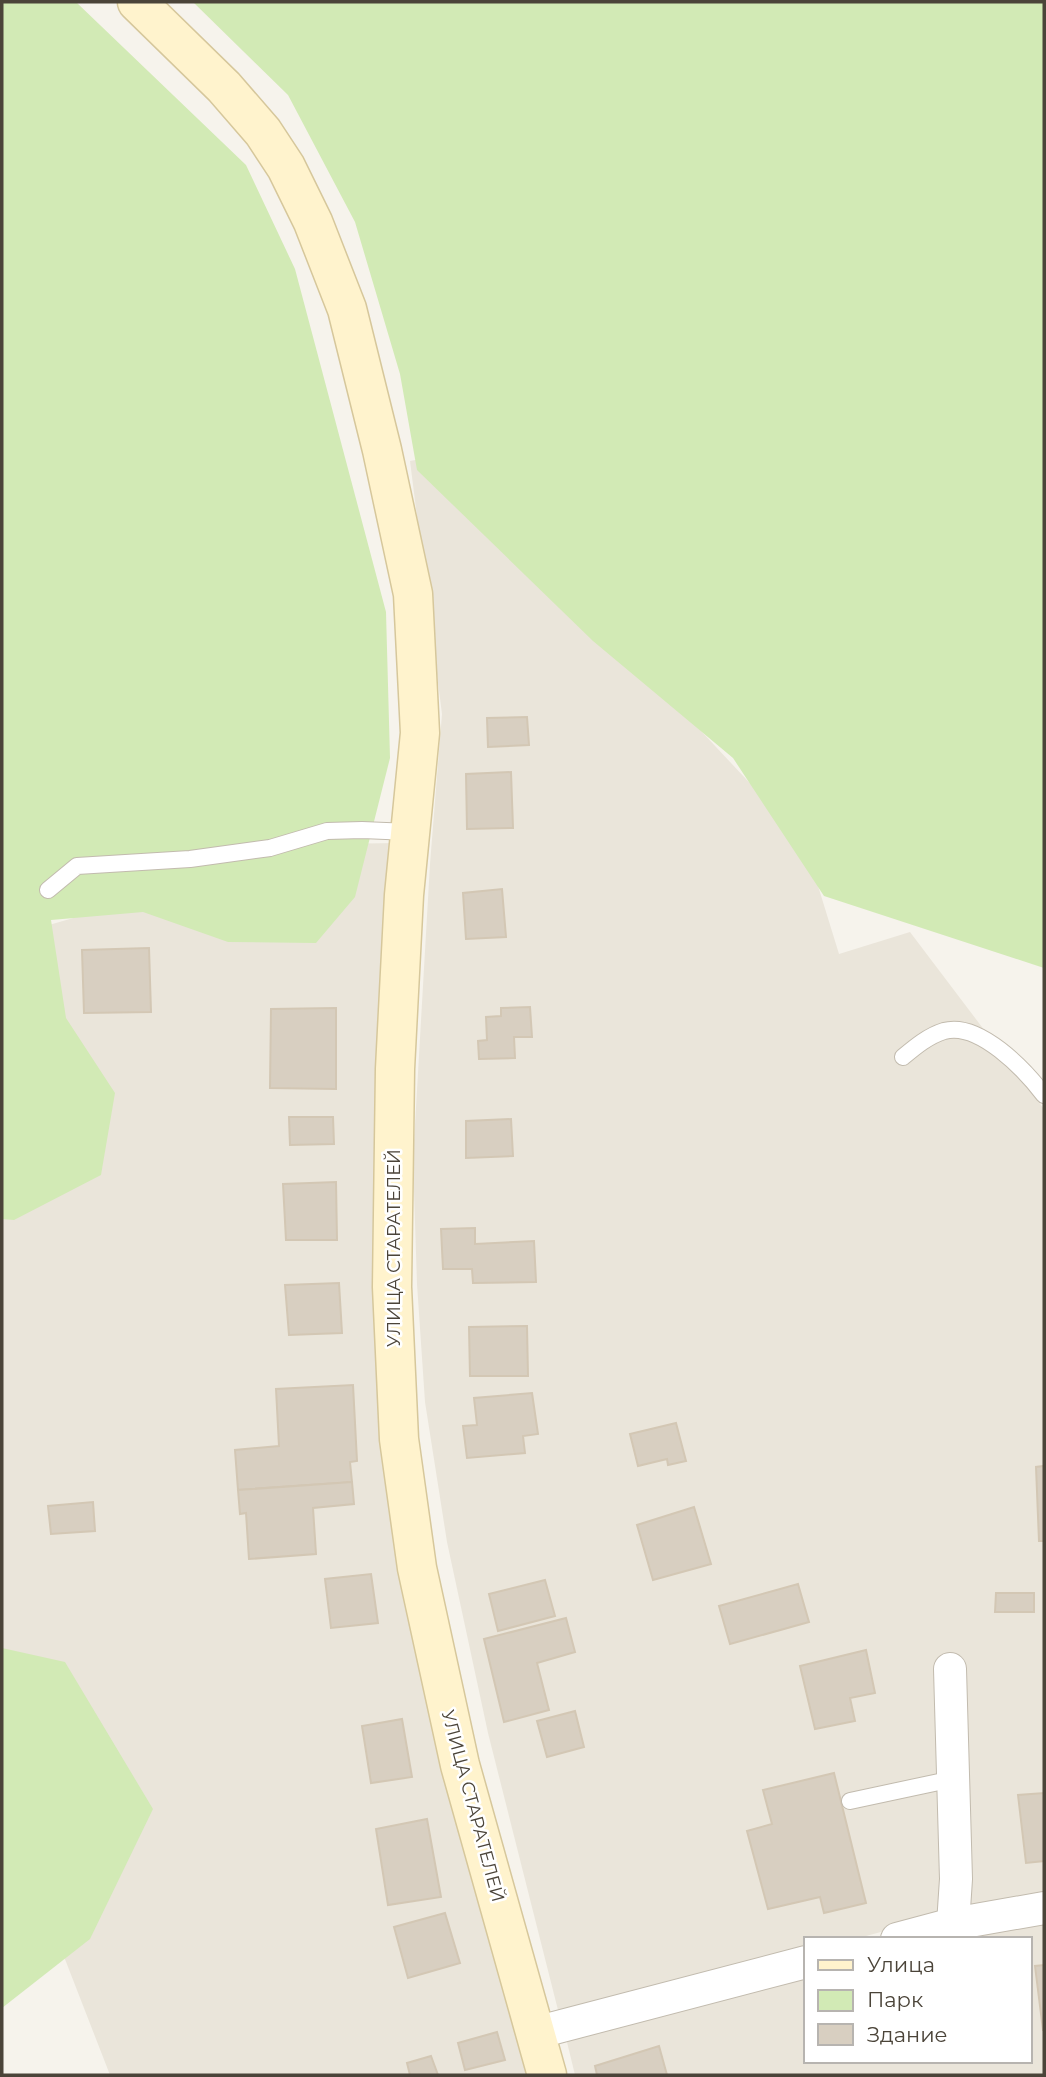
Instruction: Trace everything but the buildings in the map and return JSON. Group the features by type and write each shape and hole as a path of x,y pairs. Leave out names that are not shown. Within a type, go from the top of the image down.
{"street":[{"name":"УЛИЦА СТАРАТЕЛЕЙ","path":"136,2 224,87 263,132 286,167 313,222 347,309 382,450 413,594 420,733 404,895 394,1069 392,1287 399,1439 417,1568 460,1765 547,2075"},
{"path":"953,1924 956,1879 953,1779 958,1668"},
{"path":"904,1937 953,1924 1044,1908"},
{"path":"535,2034 804,1963"}],"lane":[{"path":"48,890 77,866 190,859 271,848 327,831 410,832"},
{"path":"903,1057 923,1041 945,1031 962,1031 990,1043 1016,1062 1044,1095"},
{"path":"850,1801 953,1779"}],"shaded area":[{"path":"508,443 556,576 775,810 794,808 839,954 910,932 1044,1109 1044,1897 969,1908 862,1937 804,1937 804,1953 560,2018 488,1733 447,1542 425,1402 417,1284 413,1160 430,864 442,714 410,461"},
{"path":"398,843 379,1292 529,2075 110,2075 42,1900 2,1690 2,944 4,938 330,844"},
{"path":"1044,1921 1044,2075 575,2075 566,2038 804,1976 804,2063 1032,2063 1032,1937 956,1937"}],"green space":[{"path":"2,2 76,2 246,165 295,269 386,612 390,758 355,897 316,943 228,942 143,912 51,920 66,1018 115,1093 101,1175 14,1220 2,1219"},
{"path":"193,2 1044,2 1044,968 824,896 733,758 593,641 417,470 400,374 355,222 288,95"},
{"path":"2,1648 65,1662 153,1809 90,1939 2,2008"}]}
